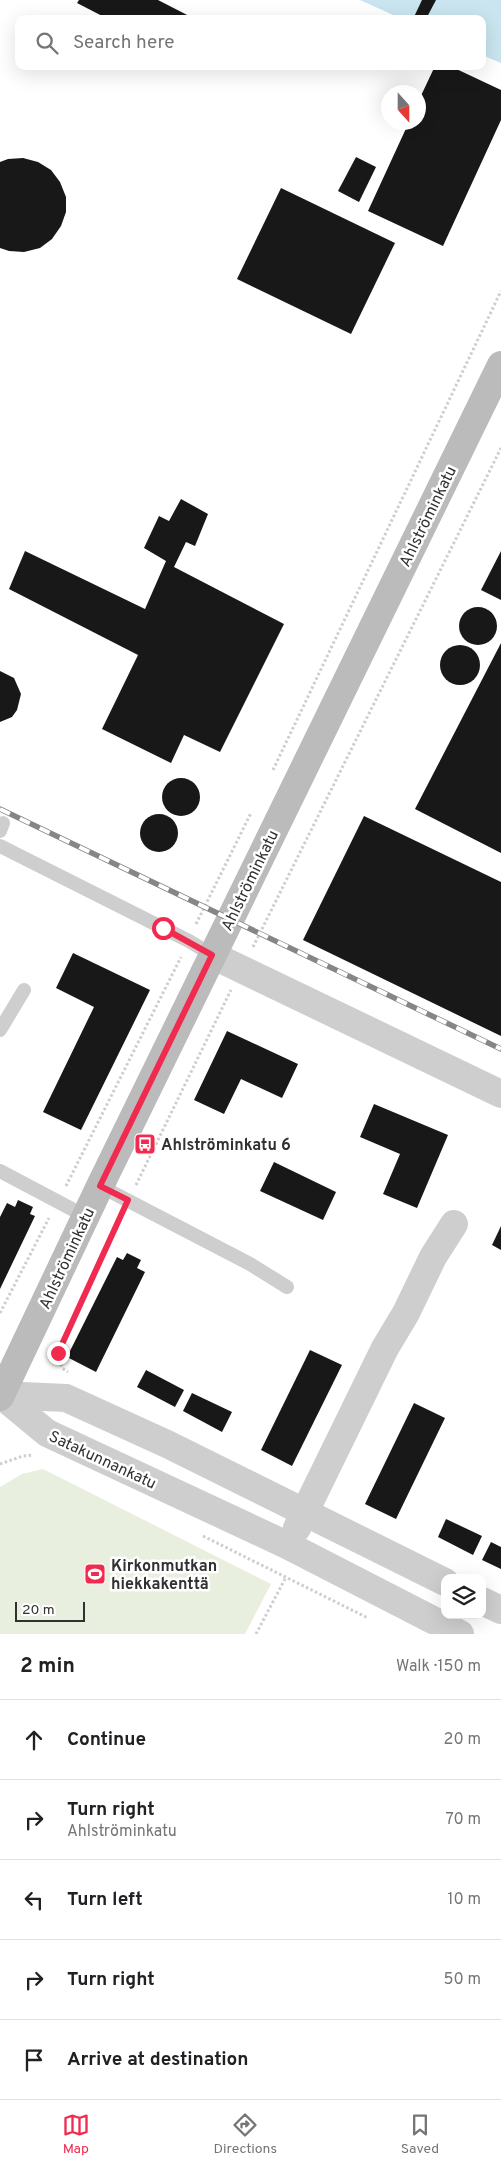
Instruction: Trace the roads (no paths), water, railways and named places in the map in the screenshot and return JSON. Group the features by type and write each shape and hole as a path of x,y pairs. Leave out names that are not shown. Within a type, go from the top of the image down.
{"street":[{"name":"Ahlströminkatu","path":"0,1396 85,1216 501,365"},
{"path":"212,955 501,1094"},
{"path":"287,1545 305,1513 385,1348 406,1313 433,1257 454,1224"},
{"path":"0,1396 66,1398 168,1444 441,1580"},
{"name":"Satakunnankatu","path":"0,1396 47,1433 287,1545 460,1634"},
{"path":"486,1603 501,1610"}],"lane":[{"path":"0,846 189,941 212,955"},
{"path":"0,1030 24,990"},
{"path":"0,1171 85,1216"},
{"path":"100,1186 250,1264 287,1287"}],"water":[{"path":"360,0 501,0 501,63 486,57 486,15 393,15"}],"railway":[{"path":"0,809 501,1049"}],"place":[{"name":"Ahlströminkatu 6","path":"145,1144"},
{"name":"Kirkonmutkan hiekkakenttä","path":"95,1574"}]}
